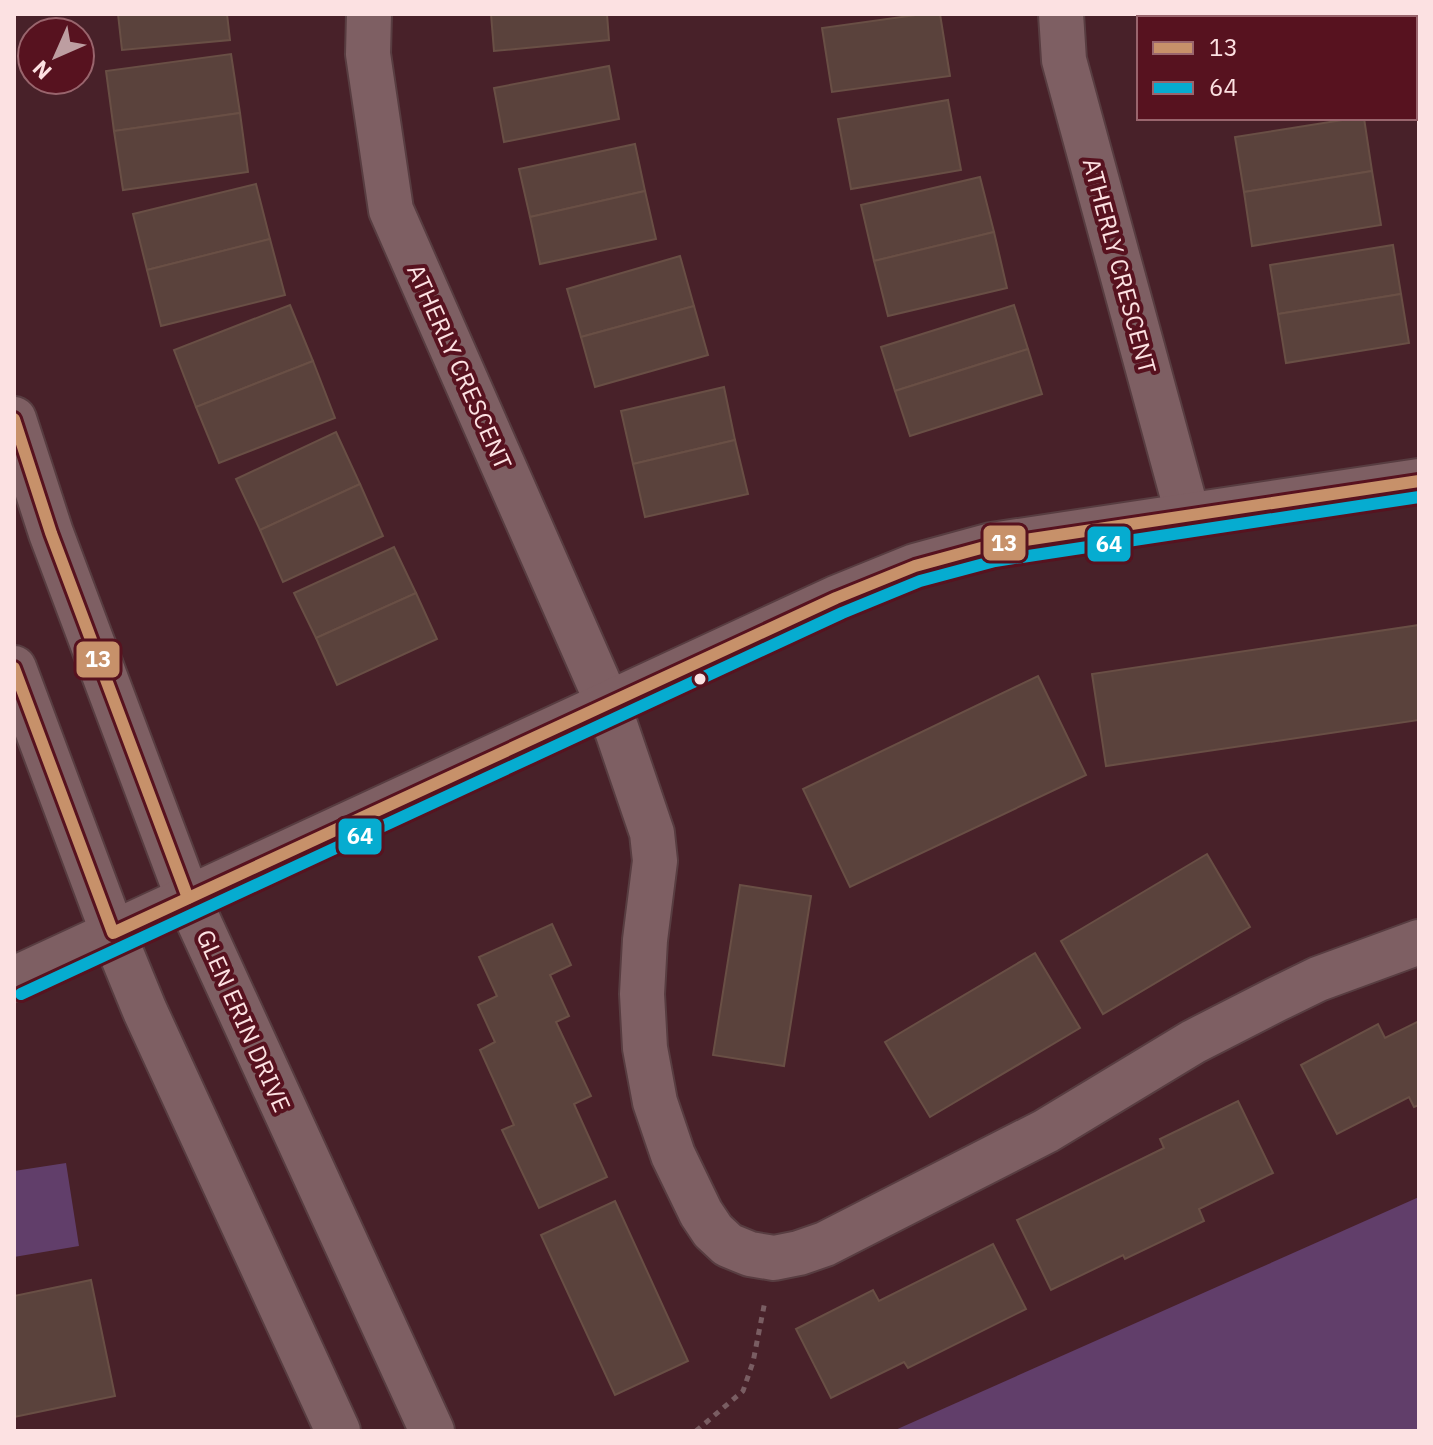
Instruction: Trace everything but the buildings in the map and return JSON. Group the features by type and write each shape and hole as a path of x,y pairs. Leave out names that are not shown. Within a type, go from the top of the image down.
{"street":[{"name":"ATHERLY CRESCENT","path":"369,14 368,54 391,210 608,704 652,833 655,861 642,994 645,1048 655,1102 673,1155 713,1231 728,1245 750,1254 774,1258"},
{"name":"ATHERLY CRESCENT","path":"1061,14 1064,60 1188,516"},
{"name":"GLEN ERIN DRIVE","path":"14,419 51,533 188,898 432,1431"},
{"path":"14,979 836,598 915,566 992,545 1419,481"},
{"path":"14,668 113,933 152,1028 338,1431"},
{"path":"774,1258 825,1244 1021,1143 1193,1042 1275,1000 1318,979 1419,942"}],"path":[{"path":"696,1431 743,1391 753,1362 774,1258"}],"shaded area":[{"path":"66,1163 79,1246 14,1257 14,1171"},
{"path":"1419,1197 1419,1431 893,1431"}],"transit line":[{"name":"13","path":"14,419 51,533 188,898"},
{"name":"13","path":"14,668 113,933 836,598 915,566 992,545 1419,481"},
{"name":"64","path":"21,994 842,613 920,581 995,561 1419,497"}]}
